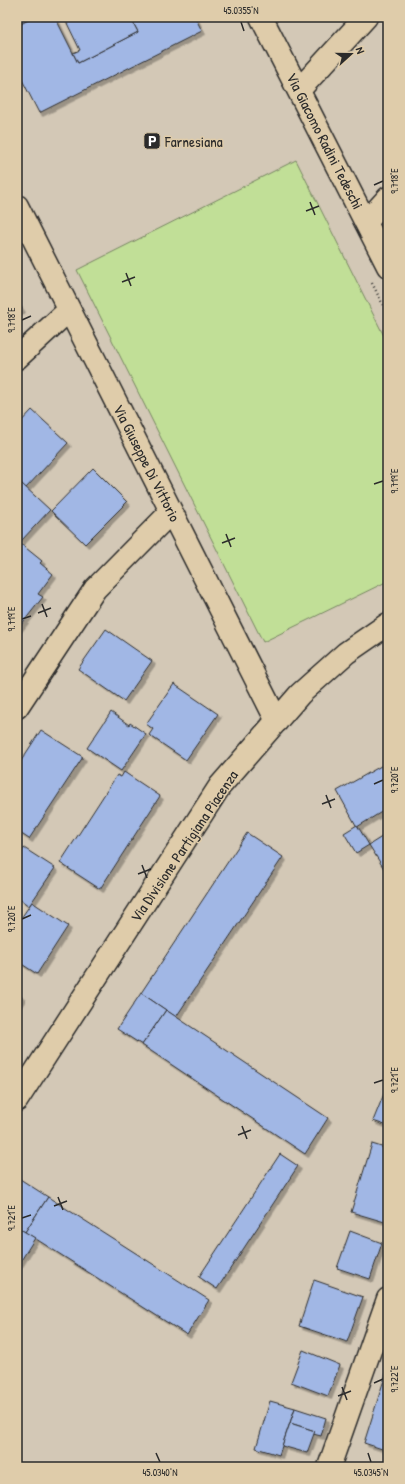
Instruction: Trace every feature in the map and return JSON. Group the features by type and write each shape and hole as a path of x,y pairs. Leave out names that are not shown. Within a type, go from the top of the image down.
{"street":[{"name":"Via Giacomo Radini Tedeschi","path":"261,17 388,266"},
{"path":"299,90 366,17"},
{"path":"366,222 388,198"},
{"name":"Via Giuseppe Di Vittorio","path":"17,206 276,720"},
{"path":"17,358 69,310"},
{"path":"17,707 95,589 171,512"},
{"name":"Via Divisione Partigiana Piacenza","path":"17,1100 220,786 300,694 346,653 388,624"},
{"path":"329,1467 388,1299"}],"green space":[{"path":"296,160 388,344 388,581 263,642 77,270"}],"building":[{"path":"17,17 34,17 17,26"},
{"path":"34,17 55,17 78,63 138,32 130,17 195,17 202,31 39,113 17,70 17,26"},
{"path":"64,17 130,17 138,32 78,63 73,53 80,50"},
{"path":"17,302 22,309 17,313"},
{"path":"32,410 68,443 26,488 17,479 17,426"},
{"path":"93,468 127,502 85,544 51,511"},
{"path":"22,484 50,510 21,541 17,537 17,490"},
{"path":"21,544 42,561 40,563 53,574 38,594 43,597 17,630 17,549"},
{"path":"106,629 152,661 124,701 78,669"},
{"path":"174,684 218,714 186,760 149,735 153,729 146,724"},
{"path":"111,712 129,725 130,723 146,734 121,771 87,748"},
{"path":"41,730 83,757 29,839 17,831 17,767"},
{"path":"388,762 388,808 357,827 337,791"},
{"path":"124,772 160,796 100,889 60,863 117,775 121,777"},
{"path":"357,825 369,845 356,853 344,833"},
{"path":"247,833 283,857 176,1017 141,993"},
{"path":"388,833 388,875 369,845"},
{"path":"24,848 55,868 29,906 17,897 17,859"},
{"path":"32,902 68,926 37,974 17,961 17,924"},
{"path":"17,993 22,997 17,1005"},
{"path":"141,993 166,1010 142,1045 117,1029"},
{"path":"166,1010 328,1118 305,1154 142,1045"},
{"path":"388,1084 388,1126 373,1121"},
{"path":"372,1144 388,1149 388,1223 351,1212"},
{"path":"280,1154 298,1166 217,1289 199,1277"},
{"path":"20,1179 48,1197 25,1232 17,1227 17,1183"},
{"path":"48,1197 209,1300 187,1335 25,1232"},
{"path":"17,1227 35,1238 17,1267"},
{"path":"350,1231 382,1243 370,1279 337,1268"},
{"path":"314,1280 363,1297 347,1342 299,1326"},
{"path":"303,1350 340,1365 328,1396 291,1382"},
{"path":"388,1367 388,1451 364,1443"},
{"path":"270,1401 295,1408 279,1455 256,1448"},
{"path":"295,1408 326,1418 321,1436 313,1434 315,1431 290,1423"},
{"path":"290,1423 315,1431 307,1453 282,1446"}],"place":[{"name":"Farnesiana","path":"152,141"}]}
